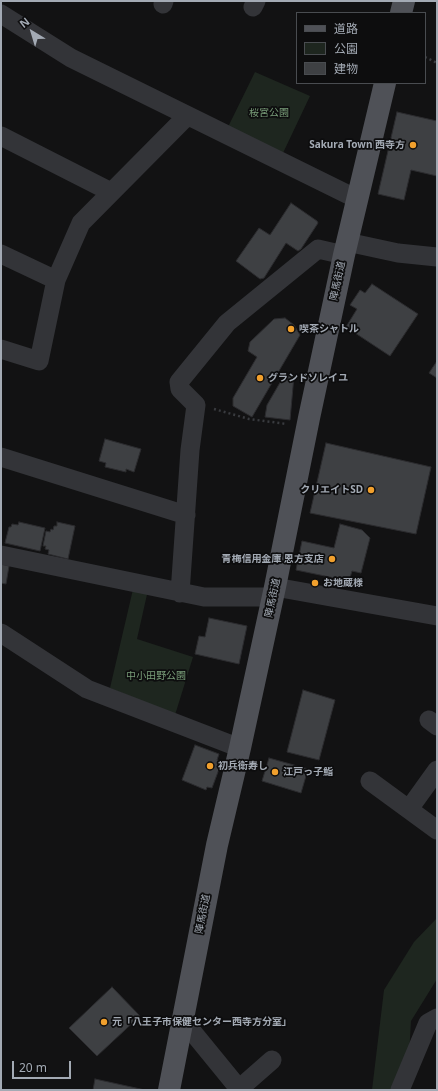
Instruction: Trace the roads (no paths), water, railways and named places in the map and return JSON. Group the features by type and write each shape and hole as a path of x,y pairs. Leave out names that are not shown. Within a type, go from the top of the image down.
{"main road":[{"path":"401,12 404,1"},
{"name":"陣馬街道","path":"169,1090 217,845 274,592 309,418 346,248 385,84"}],"street":[{"path":"1,14 71,58 357,199"},
{"path":"1,349 40,361 56,280 81,223 187,116"},
{"path":"1,136 111,192"},
{"path":"180,593 190,450 196,405 180,389 179,382 226,323 318,249 346,248 437,257"},
{"path":"1,254 56,280"},
{"path":"1,457 186,515"},
{"path":"1,555 204,597 274,592 437,616"},
{"path":"1,633 87,689 240,748"},
{"path":"409,809 437,770"},
{"path":"370,781 437,830"},
{"path":"400,1090 428,1023 437,1018"},
{"path":"182,1019 239,1089 272,1060"}],"place":[{"name":"Sakura Town 西寺方","path":"413,145"},
{"name":"喫茶シャトル","path":"291,329"},
{"name":"グランドソレイユ","path":"260,378"},
{"name":"クリエイトSD","path":"371,490"},
{"name":"青梅信用金庫 恩方支店","path":"332,559"},
{"name":"お地蔵様","path":"315,583"},
{"name":"初兵衛寿し","path":"210,766"},
{"name":"江戸っ子鮨","path":"275,772"},
{"name":"元「八王子市保健センター西寺方分室」","path":"104,1022"}],"park label":[{"name":"桜宮公園","path":"269,113"},
{"name":"中小田野公園","path":"156,676"}]}
